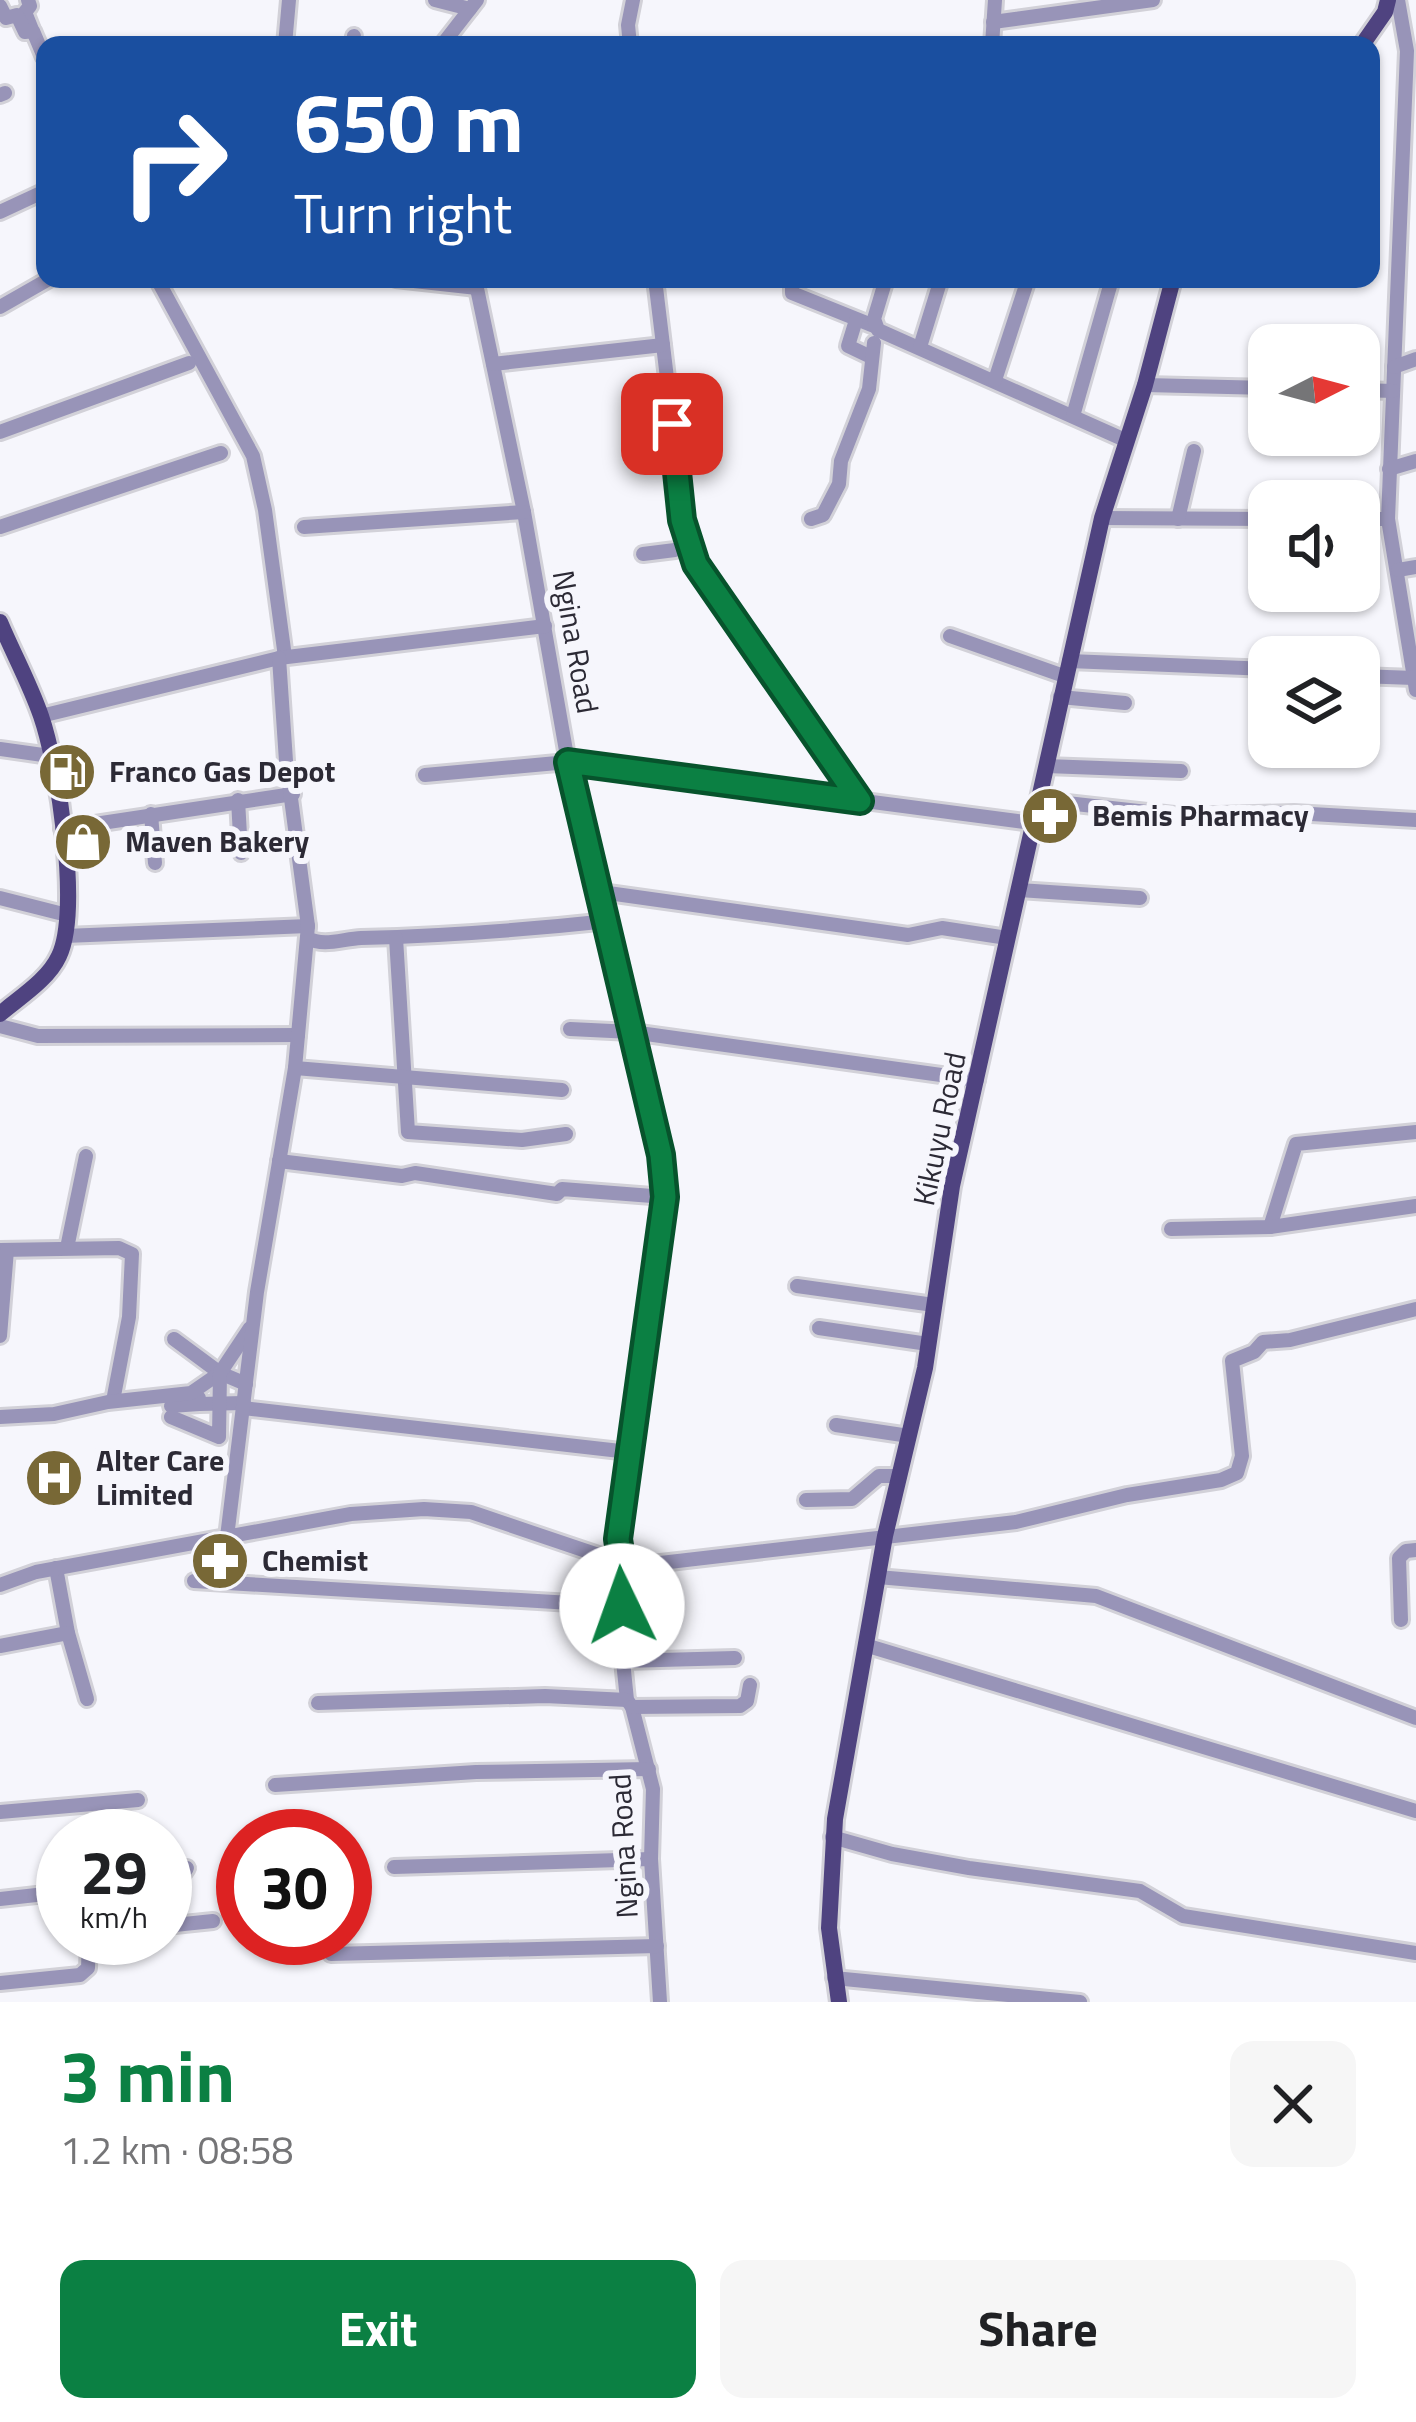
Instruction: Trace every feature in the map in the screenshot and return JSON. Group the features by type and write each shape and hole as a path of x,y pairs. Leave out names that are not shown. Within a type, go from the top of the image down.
{"main road":[{"path":"1368,36 1388,0"},
{"name":"Kikuyu Road","path":"839,2002 829,1928 832,1837 878,1576 928,1344 952,1186 1102,518 1171,288"},
{"path":"0,622 6,652 41,716 62,829 67,915 59,957 40,982 0,1014"}],"street":[{"path":"28,0 25,12 36,38"},
{"path":"286,36 289,0"},
{"path":"435,0 473,4"},
{"path":"629,36 633,0"},
{"path":"992,36 995,0"},
{"path":"993,22 1153,0"},
{"path":"1380,679 1415,684 1388,519 1407,38 1399,0"},
{"path":"449,36 473,4"},
{"path":"0,6 6,18 17,15 25,32 33,31"},
{"path":"0,212 36,195"},
{"path":"1400,230 1416,225"},
{"path":"0,307 36,286"},
{"path":"162,288 253,455 265,510 282,657 307,932 295,1068 253,1324 226,1537"},
{"name":"Ngina Road","path":"477,288 524,512 568,762 661,1155 665,1197 629,1452 619,1562 632,1655 623,1660 652,1789 651,1859 660,2002"},
{"path":"656,288 687,543 696,564 860,801"},
{"path":"792,288 792,293 1125,440"},
{"path":"874,326 884,288"},
{"path":"920,347 938,288"},
{"path":"995,380 1025,288"},
{"path":"1073,416 1109,288"},
{"path":"812,519 824,515 839,484 842,461 869,388 872,350 848,349 856,320"},
{"path":"493,364 662,345"},
{"path":"1394,367 1416,359"},
{"path":"0,432 189,363"},
{"path":"1145,386 1248,388"},
{"path":"1380,391 1394,392"},
{"path":"1178,519 1194,452"},
{"path":"0,527 221,453"},
{"path":"1390,469 1416,461"},
{"path":"304,527 524,512"},
{"path":"1102,518 1248,519"},
{"path":"1380,519 1388,519"},
{"path":"644,554 675,550 687,543"},
{"path":"1398,570 1416,567"},
{"path":"41,716 282,657 545,626"},
{"path":"950,636 1066,669 1248,669"},
{"path":"1060,698 1125,703"},
{"path":"0,748 50,756"},
{"path":"425,776 568,762 1032,824"},
{"path":"1046,766 1181,771"},
{"path":"62,829 292,794"},
{"path":"238,800 241,853"},
{"path":"1040,800 1183,816 1294,813 1416,820"},
{"path":"151,814 155,863"},
{"path":"1019,890 1140,898"},
{"path":"601,892 908,935 941,928 1007,938"},
{"path":"0,898 67,915"},
{"path":"65,936 307,932 319,945 608,921"},
{"path":"396,938 408,1132 522,1139 566,1134"},
{"path":"0,1026 38,1036 298,1034"},
{"path":"571,1029 632,1032 977,1080"},
{"path":"295,1068 562,1090"},
{"path":"1270,1227 1296,1144 1416,1132"},
{"path":"67,1248 86,1156"},
{"path":"279,1161 402,1176 415,1173 557,1194 562,1189 665,1197"},
{"path":"1171,1229 1270,1227 1416,1207"},
{"path":"0,1336 4,1250 119,1248 135,1258 113,1401"},
{"path":"797,1286 934,1305"},
{"path":"0,1585 56,1568 351,1514 424,1509 471,1512 619,1562 670,1563 1016,1522 1237,1473 1242,1465 1232,1361 1254,1352 1263,1342 1290,1340 1416,1309"},
{"path":"220,1373 219,1437 171,1411 199,1395 220,1373 253,1324"},
{"path":"819,1328 928,1344"},
{"path":"174,1339 220,1373 246,1384"},
{"path":"0,1417 54,1414 113,1401 191,1393 219,1403 629,1452"},
{"path":"836,1425 908,1436"},
{"path":"806,1500 851,1499 879,1476 899,1475"},
{"path":"1401,1620 1399,1558 1416,1550"},
{"path":"56,1568 87,1700"},
{"path":"878,1576 1096,1596 1416,1718"},
{"path":"194,1581 622,1606"},
{"path":"0,1646 68,1634"},
{"path":"865,1645 1416,1811"},
{"path":"623,1660 736,1658"},
{"path":"318,1703 545,1696 630,1704 740,1706 747,1701 750,1685"},
{"path":"275,1785 476,1772 649,1769"},
{"path":"0,1812 138,1800"},
{"path":"832,1837 950,1865 1140,1892 1183,1916 1416,1953"},
{"path":"394,1867 651,1859"},
{"path":"0,1899 36,1895"},
{"path":"192,1923 213,1921"},
{"path":"372,1953 657,1946"},
{"path":"0,1983 80,1975 88,1965"},
{"path":"835,1978 1080,2002"}],"place":[{"name":"Franco Gas Depot","path":"67,772"},
{"name":"Bemis Pharmacy","path":"1050,816"},
{"name":"Maven Bakery","path":"83,842"},
{"name":"Alter Care Limited","path":"54,1478"},
{"name":"Chemist","path":"220,1561"}],"route":[{"path":"622,1606 624,1578 618,1539 665,1197 661,1155 568,762 860,801 696,564 682,520 672,424"}]}
